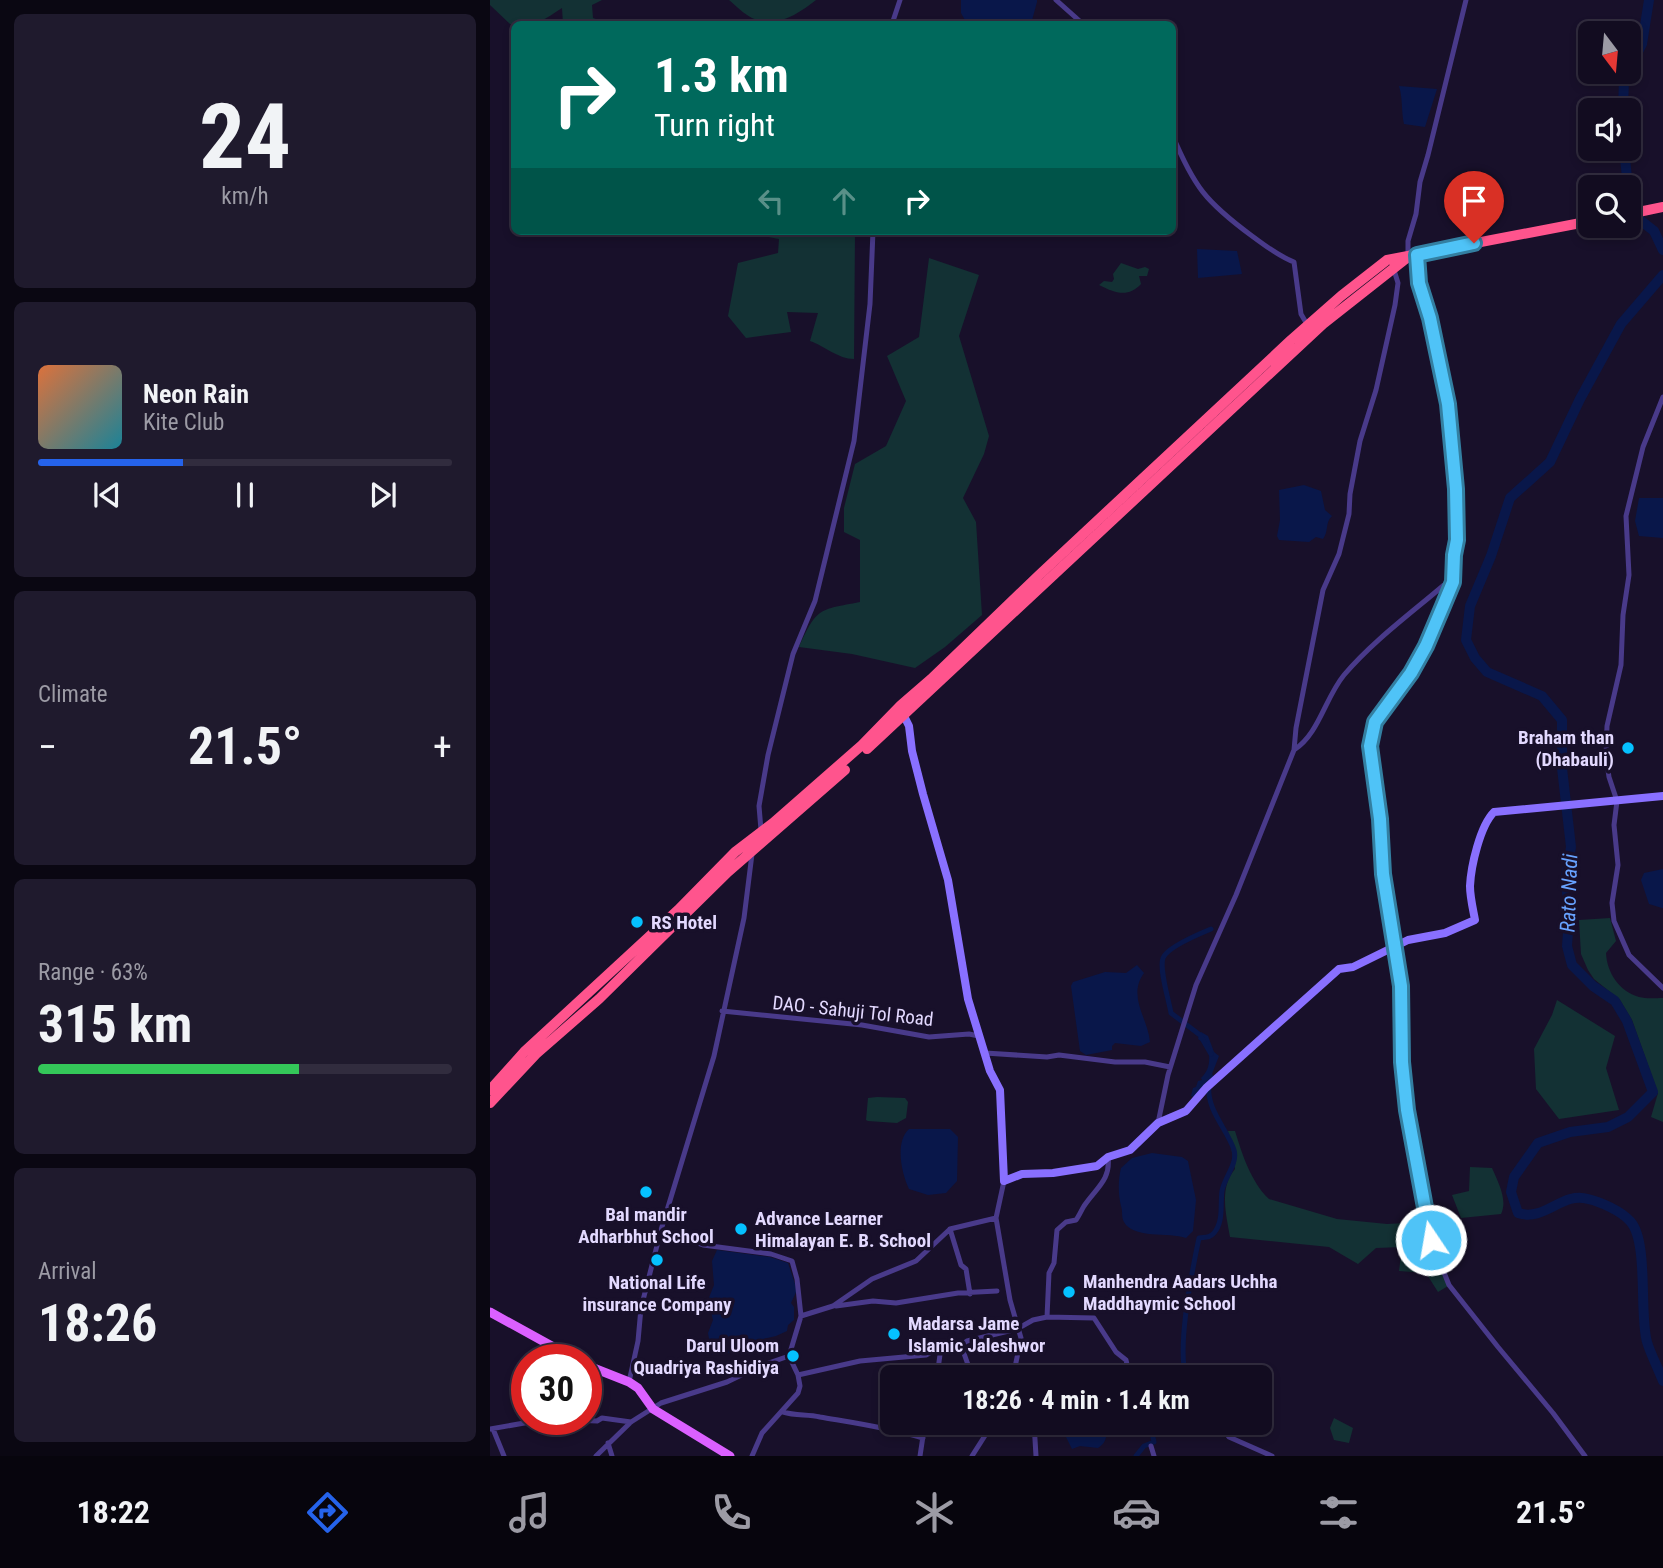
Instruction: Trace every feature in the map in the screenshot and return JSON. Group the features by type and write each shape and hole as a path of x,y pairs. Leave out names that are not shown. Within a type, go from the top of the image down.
{"highway":[{"path":"1641,212 1663,208"},
{"path":"490,1090 524,1052 678,910 904,716 934,682 1136,483 1308,326 1387,260 1578,224"},
{"path":"490,1103 536,1054 598,999 746,853 761,831 862,745 901,705 934,682 1055,573 1323,324 1412,256"}],"main road":[{"path":"490,1312 549,1344"},
{"path":"602,1371 629,1382 638,1388 653,1409 730,1456"}],"street":[{"path":"893,21 900,0"},
{"path":"1056,0 1080,21"},
{"path":"1466,0 1408,240 1430,318 1450,420 1457,512 1452,585 1426,646 1411,673 1380,713 1373,727 1371,756 1380,819 1383,874 1401,986 1402,1062 1407,1110 1428,1228 1449,1285 1457,1297 1585,1456"},
{"path":"1176,143 1192,179 1221,213 1283,258 1294,262 1301,314 1308,326"},
{"path":"761,831 759,806 768,754 793,653 815,601 854,441 870,304 873,235"},
{"path":"1158,1123 1170,1067 1196,985 1236,895 1294,750 1323,590 1335,565 1345,528 1360,441 1376,390 1395,305 1398,283 1394,269"},
{"path":"1663,397 1643,447 1626,516 1629,575 1621,665 1607,726 1606,756 1614,801 1618,865 1612,903 1614,922 1629,955 1663,988"},
{"path":"1294,750 1309,737 1335,687 1345,674 1385,634 1444,585 1452,585"},
{"path":"904,716 909,726 920,783 948,880 963,975 1002,1102 1004,1181 996,1218 1021,1338 1015,1365"},
{"path":"1004,1181 1022,1174 1053,1173 1097,1166 1108,1157 1130,1150 1158,1123 1186,1111 1206,1088 1334,972 1353,967 1408,940 1445,933 1475,920 1470,884 1486,819 1494,812 1663,796"},
{"path":"629,1382 638,1340 641,1308 661,1230 714,1056 744,918 746,853"},
{"name":"DAO - Sahuji Tol Road","path":"722,1012 822,1020 929,1037 969,1034 980,1036"},
{"path":"985,1053 1046,1057 1059,1055 1115,1062 1145,1062 1170,1067"},
{"path":"1047,1317 1049,1273 1054,1263 1057,1230 1059,1226 1076,1220 1083,1207 1102,1185 1110,1168 1108,1157"},
{"path":"833,1306 872,1279 916,1261 950,1229 996,1218"},
{"path":"950,1229 961,1265 966,1269 970,1294"},
{"path":"661,1230 703,1245 771,1254 792,1261 801,1316 789,1356 800,1386 798,1393 783,1412 762,1433 752,1456"},
{"path":"801,1316 833,1306 873,1301 896,1303 958,1293 996,1291"},
{"path":"797,1376 860,1361 926,1356 941,1347 961,1345 967,1341 1017,1329 1032,1320 1047,1317 1096,1319 1127,1365"},
{"path":"961,1345 967,1365"},
{"path":"939,1365 941,1347"},
{"path":"596,1456 631,1422 661,1403 727,1382 789,1356"},
{"path":"783,1412 902,1431 923,1438"},
{"path":"504,1456 491,1429 547,1419 603,1418 631,1422"},
{"path":"920,1456 923,1435"},
{"path":"972,1456 985,1435"},
{"path":"1035,1435 1036,1456"},
{"path":"1227,1435 1272,1456"},
{"path":"608,1443 612,1456"},
{"path":"1151,1446 1154,1456"}],"green space":[{"path":"490,0 602,0 592,5 593,18 602,21 563,21 562,8 540,21 511,21 510,24 490,5"},
{"path":"729,0 816,0 794,15 778,21 761,21 743,12"},
{"path":"855,235 854,359 842,357 810,341 818,313 787,312 791,332 746,338 728,316 738,263 778,253 779,239 763,236"},
{"path":"929,258 979,275 959,336 989,436 984,454 963,498 976,522 982,615 945,647 915,668 852,654 799,647 810,624 821,612 860,602 860,540 844,532 844,508 855,464 886,446 906,401 887,356 919,337"},
{"path":"1121,263 1138,269 1149,269 1147,276 1139,276 1141,284 1126,293 1099,285 1104,281 1112,282 1113,274"},
{"path":"1610,918 1616,941 1606,953 1615,980 1639,997 1663,998 1663,1122 1651,1117 1658,1093 1632,1020 1620,1000 1594,979 1581,954 1579,920"},
{"path":"1557,1000 1615,1036 1606,1068 1619,1110 1559,1119 1536,1089 1534,1049"},
{"path":"868,1098 905,1098 908,1102 906,1118 897,1123 866,1120"},
{"path":"1228,1131 1235,1131 1252,1176 1269,1199 1337,1219 1387,1224 1424,1222 1434,1255 1448,1286 1438,1292 1426,1273 1399,1271 1402,1247 1376,1248 1358,1264 1329,1247 1230,1237 1225,1193 1235,1169"},
{"path":"1470,1167 1492,1168 1503,1197 1501,1214 1461,1218 1452,1195 1469,1191"},
{"path":"1334,1418 1353,1428 1349,1443 1334,1440 1330,1428"}],"shaded area":[{"path":"961,0 1037,0 1032,21 965,21 961,13"},
{"path":"1399,86 1437,89 1425,127 1404,124"},
{"path":"1197,249 1237,251 1242,274 1198,278"},
{"path":"1304,485 1321,491 1325,510 1332,516 1328,521 1325,536 1323,539 1316,537 1309,542 1279,540 1279,490"},
{"path":"1639,498 1663,498 1663,538 1639,536 1635,521"},
{"path":"1663,869 1662,908 1649,904 1641,880 1644,873"},
{"path":"1137,965 1144,973 1137,991 1150,1042 1141,1046 1115,1043 1112,1050 1086,1055 1080,1051 1071,986 1073,982 1105,972 1126,973"},
{"path":"1201,1032 1208,1036 1214,1052 1219,1056 1212,1074 1215,1078 1196,1098 1191,1096 1193,1088 1202,1080 1209,1059 1207,1045 1198,1039"},
{"path":"909,1129 950,1129 958,1137 957,1181 946,1193 928,1195 909,1189 902,1166 901,1149"},
{"path":"1152,1153 1182,1157 1188,1161 1196,1200 1193,1231 1186,1238 1135,1231 1123,1220 1119,1192 1121,1168 1132,1158"},
{"path":"717,1250 770,1257 788,1263 797,1290 791,1303 794,1307 794,1320 788,1325 787,1331 738,1345 729,1353 712,1355 708,1333 713,1320 708,1300 714,1285 712,1261"},
{"path":"1065,1435 1106,1435 1098,1448 1080,1446 1072,1449"}],"waterway":[{"name":"Rato Nadi","path":"1642,44 1649,0"},
{"name":"Rato Nadi","path":"1623,98 1624,84"},
{"name":"Rato Nadi","path":"1625,161 1627,175"},
{"name":"Rato Nadi","path":"1641,221 1654,231 1663,250"},
{"name":"Rato Nadi","path":"1663,275 1621,324 1580,399 1550,462 1510,498 1491,556 1470,606 1466,640 1475,658 1487,672 1542,696 1562,720 1562,768 1571,847 1566,877 1569,918 1567,946 1572,965 1593,986 1615,1001 1627,1021 1653,1092 1628,1117 1608,1127 1570,1132 1538,1143 1514,1177 1511,1192 1518,1213 1537,1213 1579,1198 1605,1205 1630,1221 1640,1244 1647,1342 1663,1381"},
{"path":"1211,929 1170,950 1162,963 1171,1013 1200,1035 1211,1054"},
{"path":"1184,1365 1184,1329 1199,1238 1211,1236 1217,1228 1222,1191 1235,1155 1211,1103 1209,1085"},
{"path":"1136,1456 1144,1446 1154,1442 1152,1435"}],"place":[{"name":"Braham than (Dhabauli)","path":"1628,748"},
{"name":"RS Hotel","path":"637,922"},
{"name":"Bal mandir Adharbhut School","path":"646,1192"},
{"name":"Advance Learner Himalayan E. B. School","path":"741,1229"},
{"name":"National Life insurance Company","path":"657,1260"},
{"name":"Manhendra Aadars Uchha Maddhaymic School","path":"1069,1292"},
{"name":"Madarsa Jame Islamic Jaleshwor","path":"894,1334"},
{"name":"Darul Uloom Quadriya Rashidiya","path":"793,1356"}],"route":[{"path":"1431,1240 1407,1110 1401,1044 1401,986 1383,874 1380,819 1370,746 1375,722 1411,673 1426,646 1453,582 1457,512 1450,420 1430,318 1419,283 1417,255 1474,243"}]}
